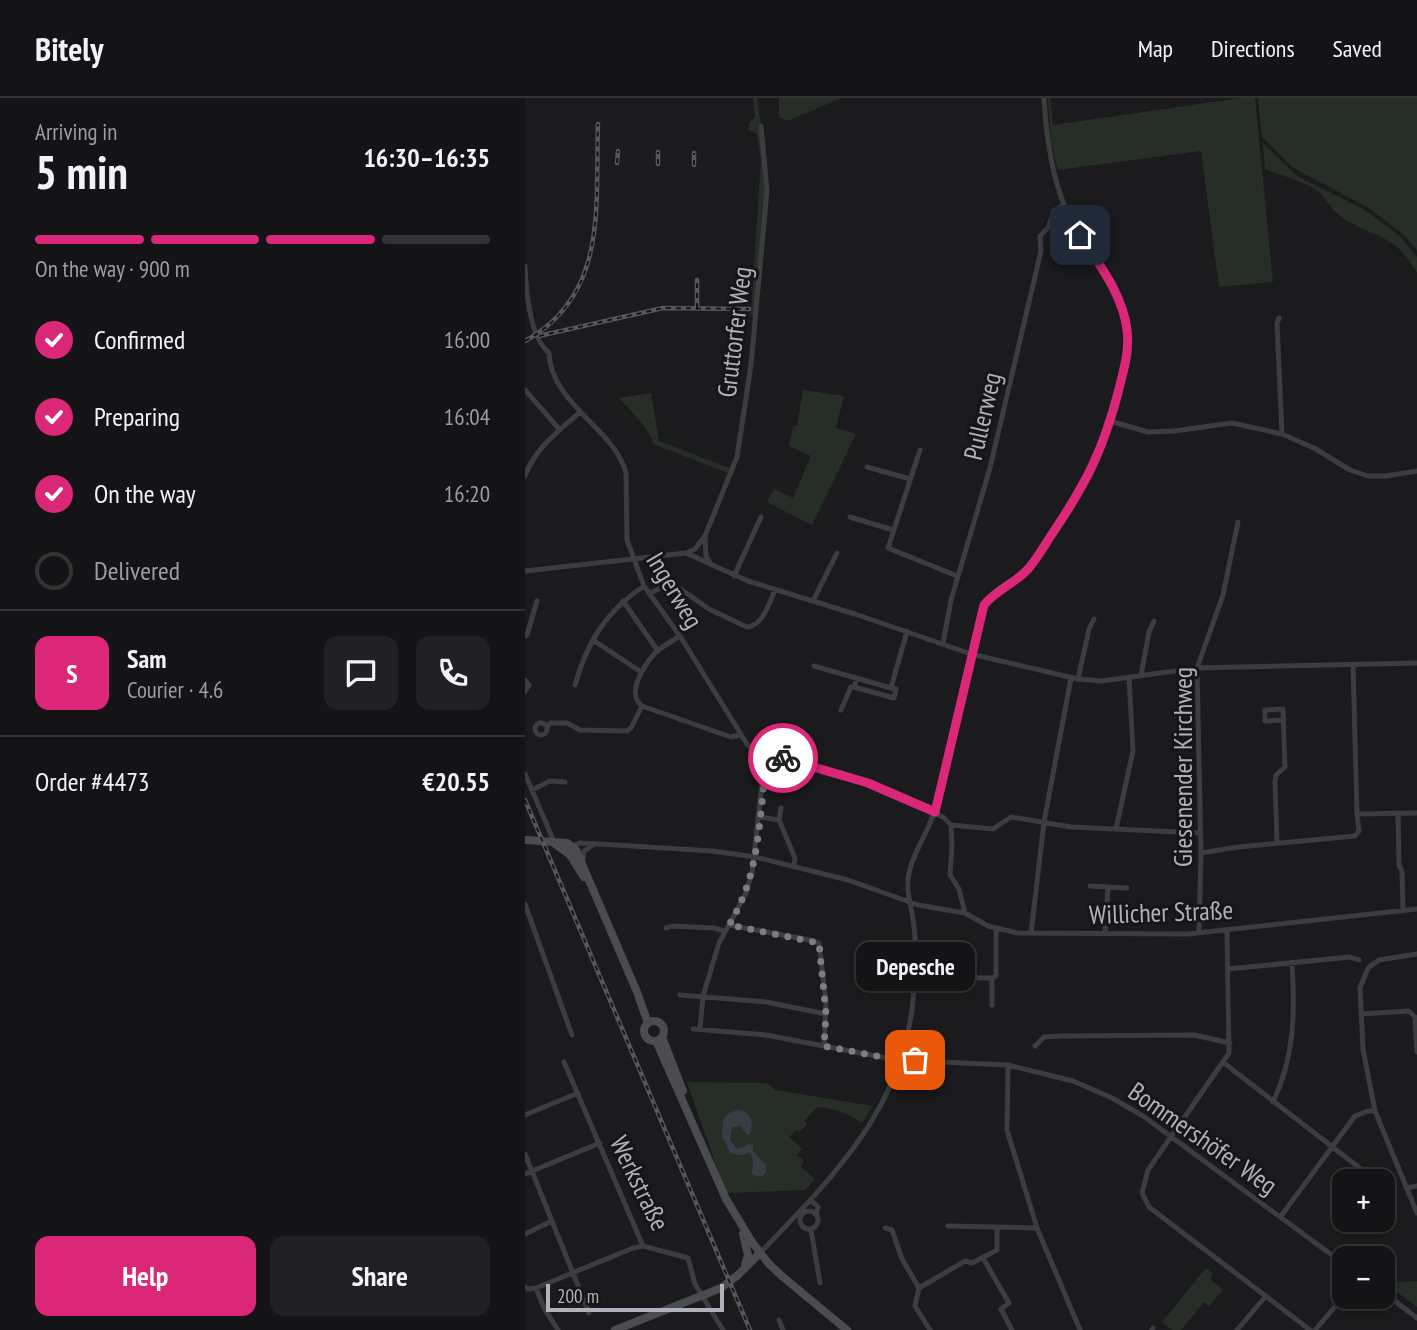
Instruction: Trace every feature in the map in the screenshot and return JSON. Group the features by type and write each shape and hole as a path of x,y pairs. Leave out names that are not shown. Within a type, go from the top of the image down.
{"main road":[{"path":"525,840 551,842 571,850 583,862 589,883"},
{"path":"571,850 589,883 651,1022 662,1025 664,1031 659,1039"},
{"path":"651,1022 645,1034 647,1038 659,1039"},
{"path":"659,1039 716,1177 739,1222 760,1253 783,1277 847,1330"},
{"path":"739,1222 748,1247 743,1270"},
{"path":"615,1330 726,1284 760,1253"}],"street":[{"path":"760,1253 818,1192 864,1133 893,1085 902,1060 913,1003 914,927 909,873 935,812 984,605 1000,590 1019,579 1030,567 1082,488 1097,459 1127,357 1125,320 1118,298 1064,205 1052,160 1044,98"},
{"name":"Gruttorfer Weg","path":"686,553 695,549 705,536 737,457 751,365 768,190 761,126"},
{"name":"Pullerweg","path":"943,644 957,576 990,468 1041,251 1040,236 1048,228 1054,211 1064,205"},
{"name":"Ingerweg","path":"525,266 528,301 542,348 549,353 549,363 579,413 613,446 624,463 627,540 644,586 680,636 747,744 758,753"},
{"path":"1279,317 1277,324 1282,434"},
{"path":"525,390 560,430"},
{"path":"525,476 527,464 543,445 579,413"},
{"path":"1110,421 1148,432 1232,423 1282,434 1350,470 1368,476 1417,471"},
{"path":"920,450 888,548 957,576"},
{"path":"867,467 910,480"},
{"path":"734,576 761,517"},
{"path":"850,517 893,530"},
{"name":"Giesenender Kirchweg","path":"1199,933 1201,853 1197,668 1223,595 1238,522"},
{"path":"705,536 706,556 710,563"},
{"path":"525,571 686,553 734,576 971,654 1075,679 1101,681 1197,668 1417,663"},
{"path":"813,601 837,553"},
{"path":"650,593 672,583 709,609 734,622 753,627 758,623 775,590"},
{"path":"575,685 581,664 603,622 623,601 644,586"},
{"path":"525,636 537,601"},
{"path":"623,601 657,651"},
{"path":"1031,933 1044,822 1075,679 1094,619"},
{"path":"1141,675 1149,632 1154,621"},
{"path":"891,688 907,631"},
{"path":"680,636 657,651 641,672 635,697 642,706 731,737 741,735"},
{"path":"593,640 641,672"},
{"path":"1201,853 1355,836 1359,831 1353,665"},
{"path":"814,667 896,689 894,698 854,687"},
{"path":"1116,829 1133,751 1129,677"},
{"path":"841,710 857,678"},
{"path":"525,680 529,687 525,691"},
{"path":"547,727 550,723 567,723 580,730 625,731 631,728 642,706"},
{"path":"1277,843 1275,782 1276,775 1285,767 1284,720"},
{"path":"758,753 778,756 827,773 865,782 935,812 950,825 993,829 1011,817 1116,829 1200,834"},
{"path":"703,996 725,931 750,882 765,774 758,753"},
{"path":"525,774 552,837 551,842"},
{"path":"532,790 550,781 565,782"},
{"path":"781,808 779,820 796,858 794,865"},
{"path":"1398,813 1403,911"},
{"path":"1357,814 1417,813"},
{"path":"760,817 779,820"},
{"path":"950,825 950,876 960,893 965,913"},
{"name":"Willicher Straße","path":"571,850 582,843 689,849 754,857 848,880 911,903 965,913 996,929 1031,933 1199,933 1417,909"},
{"path":"583,862 585,849 600,844"},
{"path":"1090,886 1127,888"},
{"path":"1105,934 1108,887"},
{"path":"525,904 572,1035"},
{"path":"729,925 819,943 826,1014 824,1046"},
{"path":"666,928 715,928 725,931"},
{"path":"914,977 996,976 996,929"},
{"path":"1227,931 1229,1053 1144,1179 1142,1193 1149,1207 1313,1330 1332,1309"},
{"path":"1417,954 1387,957 1368,968 1360,988 1363,1049 1375,1111 1417,1213"},
{"path":"1229,969 1350,957 1359,960"},
{"path":"1273,1102 1291,1053 1294,1020 1292,963"},
{"path":"992,978 992,1006"},
{"path":"680,995 766,1002 826,1014"},
{"name":"Bommershöfer Weg","path":"703,996 696,1029 766,1035 902,1060 1008,1065 1051,1074 1103,1093 1143,1116 1332,1255"},
{"path":"1361,1014 1409,1012 1417,1009"},
{"path":"1409,1012 1416,1019 1417,1052"},
{"path":"1035,1046 1044,1037 1061,1036 1194,1035 1230,1043"},
{"name":"Werkstraße","path":"564,1062 643,1246 688,1258 701,1296"},
{"path":"1224,1063 1361,1169"},
{"path":"1008,1065 1007,1130 1037,1228 1080,1330"},
{"path":"525,1115 578,1093"},
{"path":"1281,1216 1355,1116 1375,1111"},
{"path":"525,1174 600,1143"},
{"path":"525,1154 589,1313"},
{"path":"1406,1188 1417,1186"},
{"path":"811,1200 818,1207 818,1223 811,1230"},
{"path":"811,1230 802,1226 800,1218 806,1212 817,1215"},
{"path":"525,1234 552,1221"},
{"path":"947,1226 1037,1228"},
{"path":"919,1288 965,1261 972,1263 997,1250 997,1227"},
{"path":"885,1228 892,1230 902,1259 919,1288 915,1306 930,1330"},
{"path":"811,1230 820,1283"},
{"path":"525,1287 536,1288 632,1248 643,1246"},
{"path":"983,1258 1009,1303 1001,1309 1012,1330"},
{"path":"536,1288 544,1308 558,1330"},
{"path":"701,1296 723,1330"},
{"path":"1237,1330 1266,1296"},
{"path":"1395,1301 1417,1318"},
{"path":"779,1320 783,1330"}],"shaded area":[{"path":"753,98 757,98 767,173 756,315 751,315 761,160 757,134 748,129 749,123 755,117"},
{"path":"779,98 842,98 787,121 779,117"},
{"path":"1048,98 1053,125 1255,98 1273,282 1219,287 1201,151 1058,170 1051,141"},
{"path":"1258,98 1417,98 1417,250 1402,233 1367,207 1292,167 1262,137"},
{"path":"1263,143 1297,176 1365,210 1400,236 1417,257 1417,273 1409,260 1393,244 1342,217 1315,189 1265,169"},
{"path":"803,390 844,396 836,428 856,434 812,525 767,502 774,489 793,498 811,456 789,446 793,426 797,426"},
{"path":"651,393 659,441 732,469 730,474 653,444 644,426 619,398"},
{"path":"687,1082 766,1083 776,1090 873,1106 862,1123 841,1112 817,1107 804,1121 807,1124 789,1137 802,1149 797,1155 804,1161 800,1166 815,1179 805,1190 727,1193"},
{"path":"738,1110 746,1112 750,1118 750,1134 747,1135 740,1126 732,1127 730,1140 737,1149 753,1145 753,1151 766,1165 766,1173 761,1177 752,1174 753,1159 750,1153 730,1153 722,1136 723,1120 729,1113"},
{"path":"1206,1268 1213,1274 1210,1279 1223,1290 1209,1306 1204,1302 1181,1330 1172,1330 1162,1322"},
{"path":"1417,1281 1417,1307 1395,1290 1395,1282"}],"railway":[{"path":"525,341 552,322 571,299 584,273 592,246 596,216 598,124"},
{"path":"617,163 618,151"},
{"path":"658,152 658,164"},
{"path":"694,153 694,165"},
{"path":"697,280 697,308"},
{"path":"539,336 663,308 749,309"},
{"path":"525,800 750,1330"}],"way so far":[{"path":"783,758 758,753 765,774 752,873 746,893 729,925 819,943 826,1014 824,1046 897,1060 915,1060"}],"place":[{"name":"Depesche","path":"915,1060"}],"route":[{"path":"783,758 868,783 935,812 980,614 989,599 1019,579 1030,567 1082,488 1104,440 1127,357 1127,329 1118,298 1080,235"}]}
